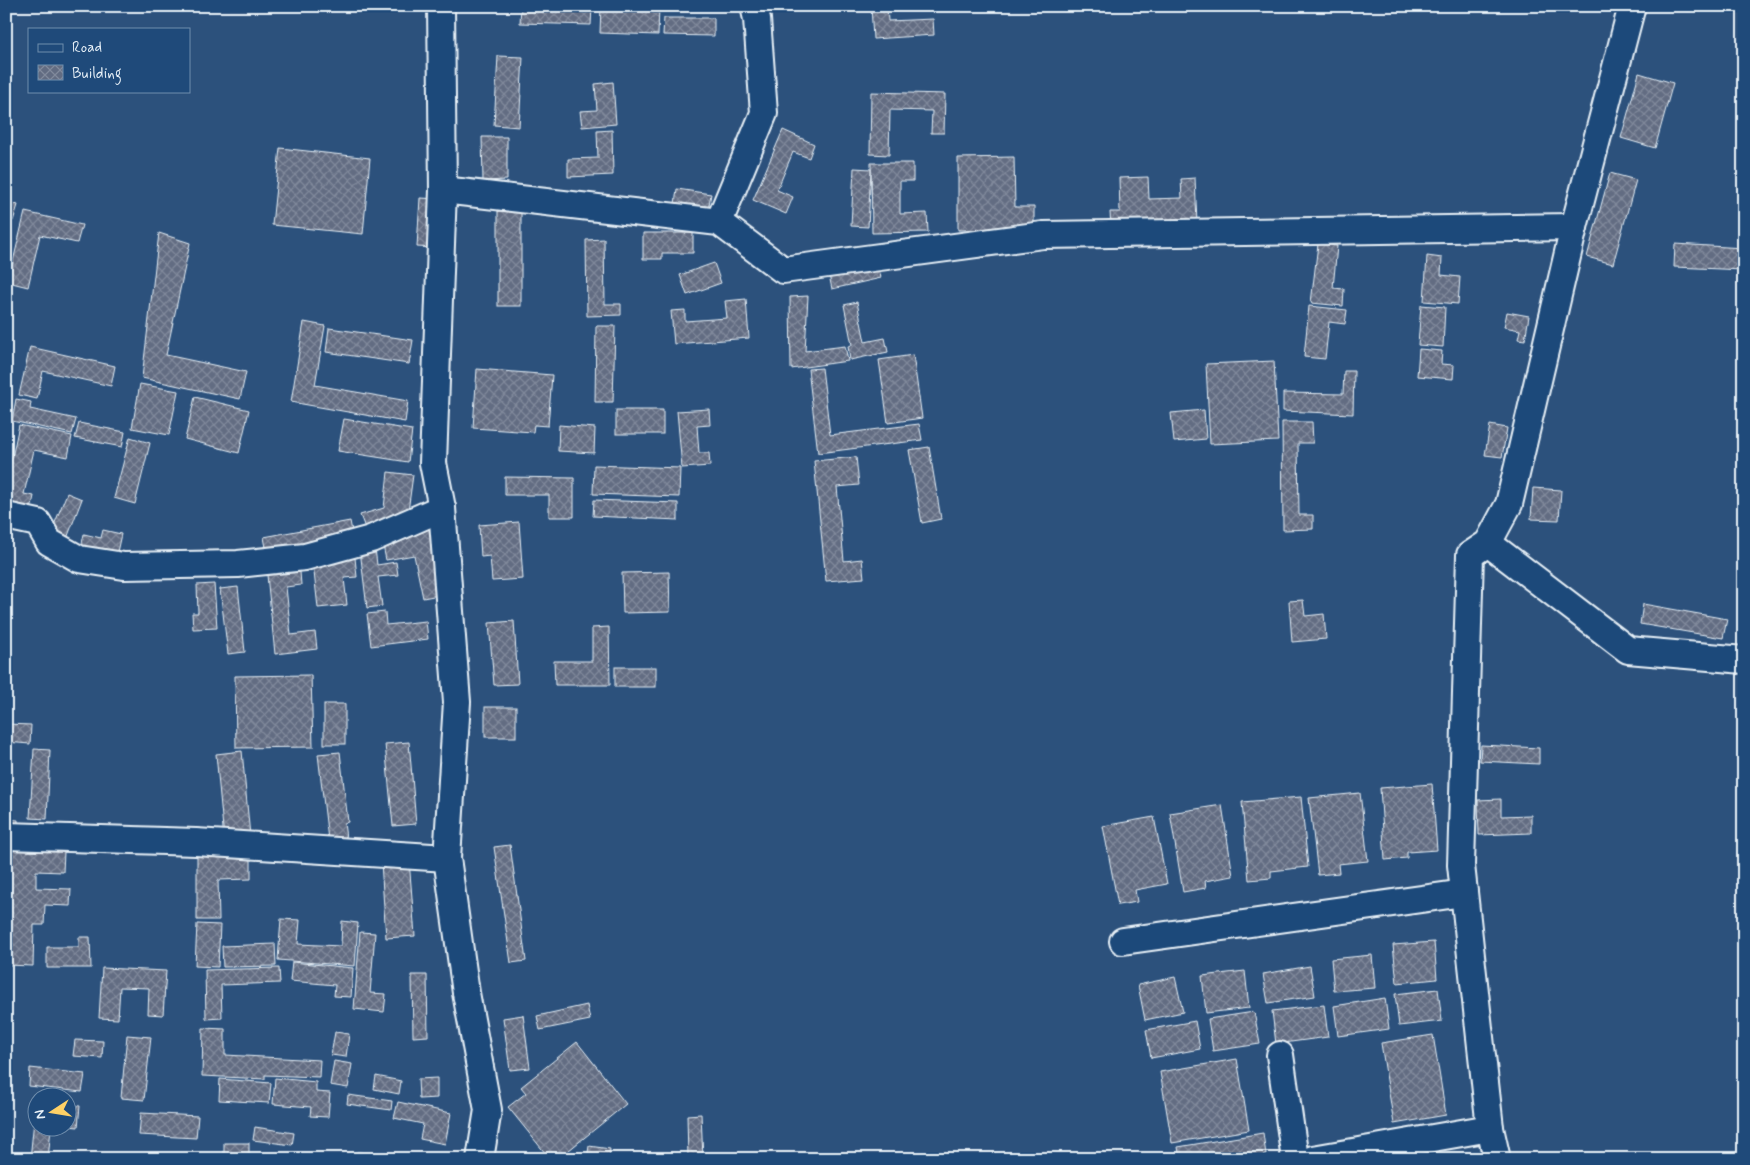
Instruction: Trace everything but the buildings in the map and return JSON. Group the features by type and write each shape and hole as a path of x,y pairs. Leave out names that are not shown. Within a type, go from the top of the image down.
{"street":[{"path":"441,6 443,190 433,463 442,508 458,702 447,858 466,993 488,1110 480,1159"},
{"path":"719,222 764,113 757,19 754,6"},
{"path":"1498,1159 1490,1128 1461,866 1470,555 1488,543 1509,504 1574,227 1632,6"},
{"path":"443,190 719,222 783,270 1043,235 1574,227"},
{"path":"6,516 38,523 49,542 79,559 134,566 238,564 306,557 371,539 442,508"},
{"path":"1488,543 1628,650 1744,660"},
{"path":"6,836 196,842 447,858"},
{"path":"1123,941 1464,892"},
{"path":"1280,1055 1295,1159"},
{"path":"1313,1159 1490,1128"}]}
